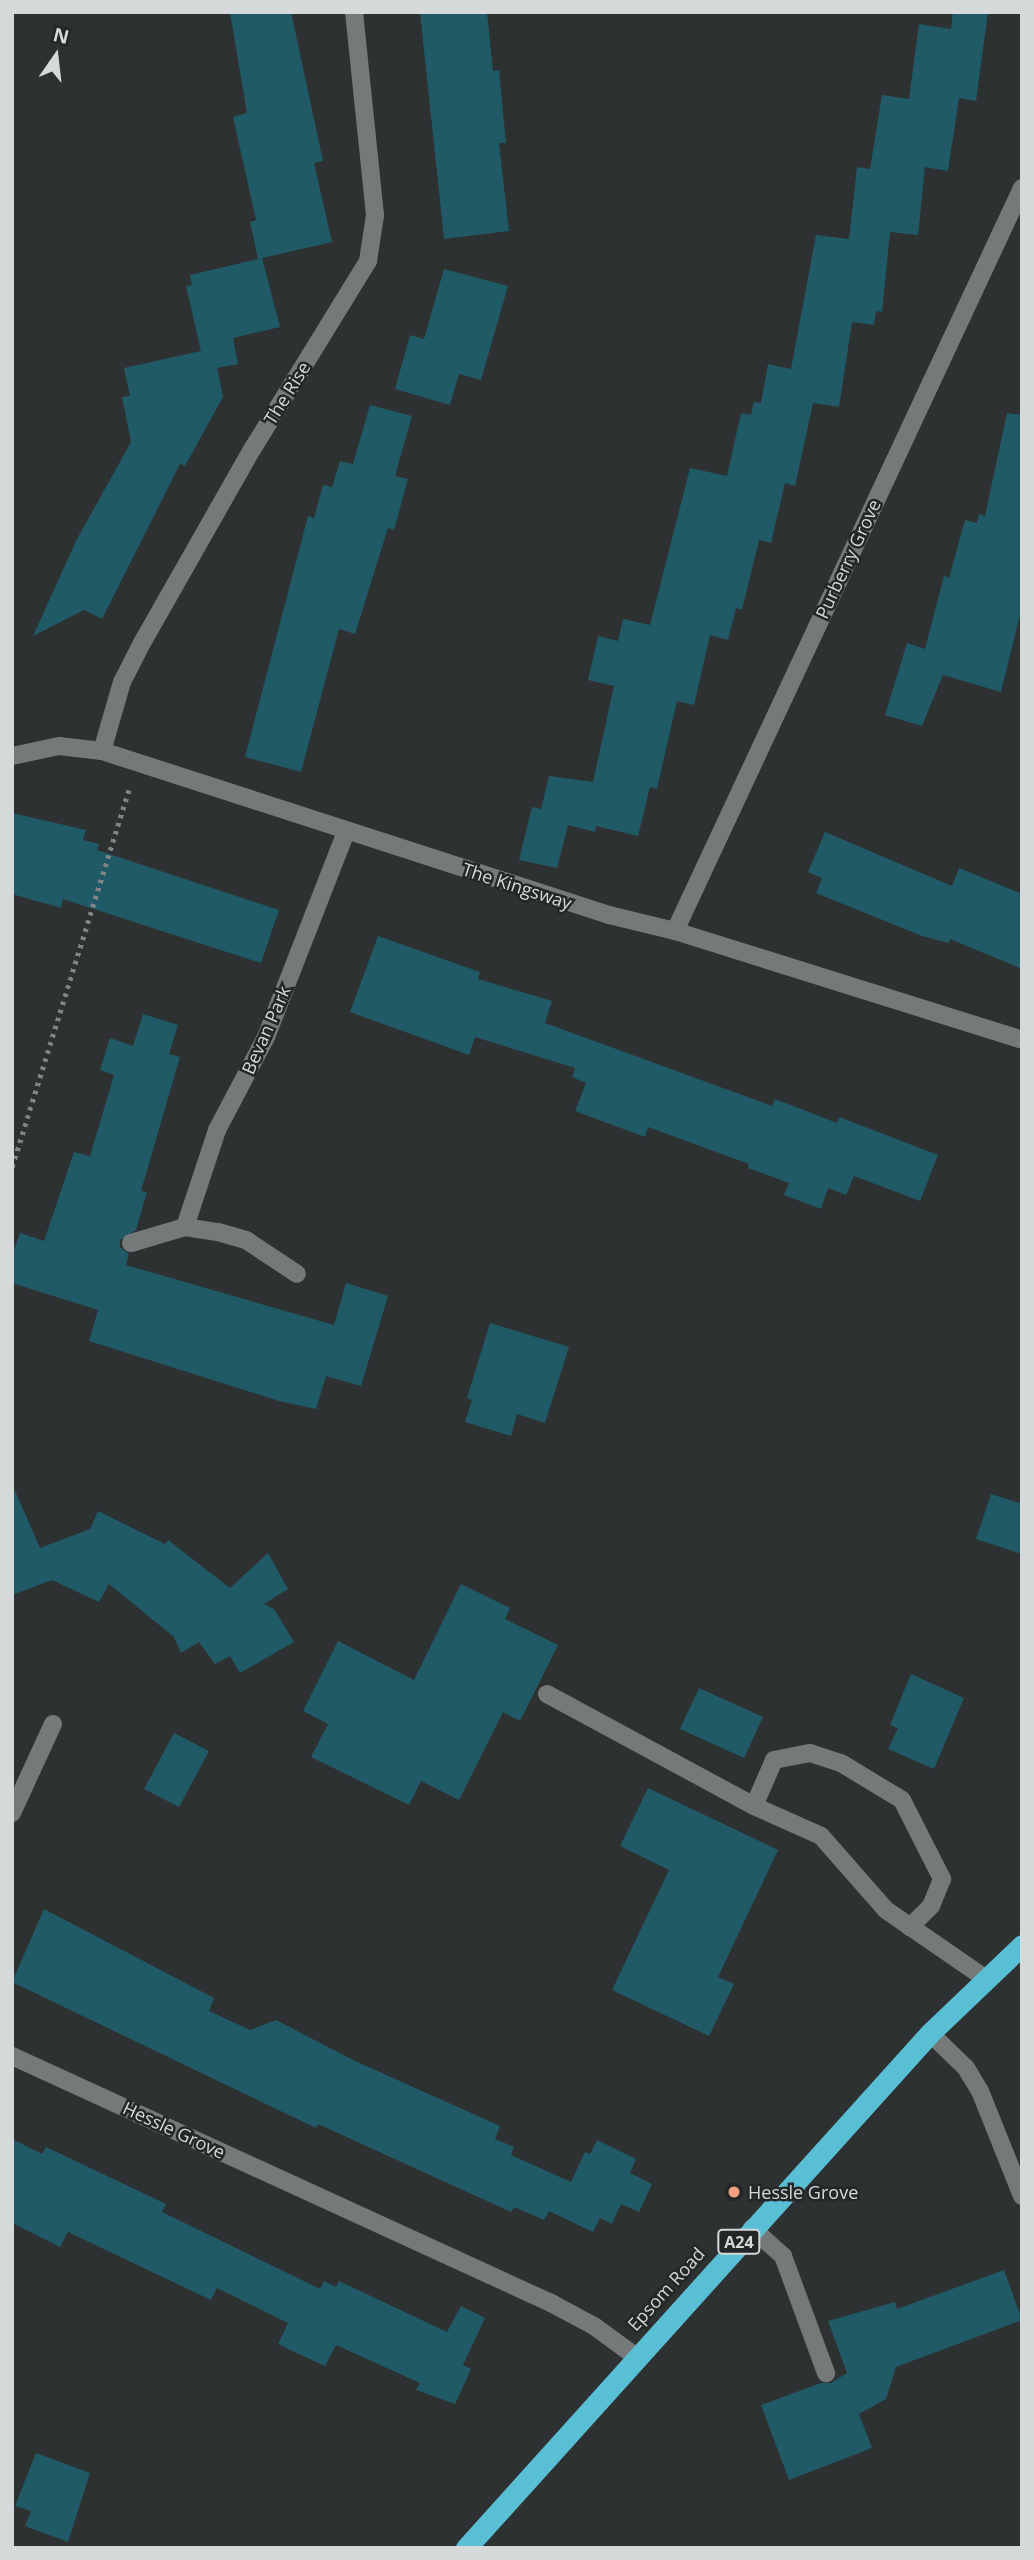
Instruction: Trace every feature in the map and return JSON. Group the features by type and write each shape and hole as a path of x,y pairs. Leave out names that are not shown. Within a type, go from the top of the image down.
{"highway":[{"name":"Epsom Road","path":"467,2548 635,2356 930,2032 1022,1945"}],"street":[{"name":"The Rise","path":"102,751 122,682 142,643 253,448 368,261 375,215 354,12"},
{"name":"Purberry Grove","path":"675,931 1022,188"},
{"name":"The Kingsway","path":"12,756 59,746 102,751 609,915 675,931 1022,1040"},
{"name":"Bevan Park","path":"185,1227 218,1130 266,1037 346,832"},
{"path":"131,1243 185,1227 246,1240 297,1274"},
{"path":"547,1694 754,1806 821,1836 886,1910 986,1979"},
{"path":"12,1813 53,1724"},
{"path":"754,1806 774,1760 810,1753 841,1763 902,1800 942,1879 932,1906 910,1927"},
{"path":"930,2032 965,2068 980,2091 1022,2196"},
{"name":"Hessle Grove","path":"12,2056 551,2303 594,2326 635,2356"},
{"path":"752,2228 783,2256 826,2372"}],"path":[{"path":"12,1167 138,762"}],"building":[{"path":"230,12 291,12 323,161 314,163 332,242 258,259 250,222 256,220 233,117 247,113"},
{"path":"420,12 487,12 493,71 499,70 506,143 499,143 509,231 444,239"},
{"path":"953,12 988,12 976,101 959,98 948,171 925,167 918,235 890,232 882,312 876,311 874,325 852,322 839,407 813,403 795,486 785,483 771,543 759,540 742,610 736,608 728,640 710,635 694,705 677,701 657,789 650,787 638,836 596,826 595,832 568,825 557,868 519,860 532,807 541,809 549,776 593,782 614,686 588,680 598,636 618,641 623,619 650,625 690,468 727,476 741,413 751,415 754,402 761,403 768,364 791,369 816,235 849,239 857,167 870,169 882,95 909,99 919,24 951,29"},
{"path":"262,258 280,327 233,338 238,364 217,368 223,397 185,466 180,464 102,619 84,610 33,636 77,539 131,442 122,397 130,396 124,368 201,351 186,286 192,285 190,275"},
{"path":"444,269 508,286 481,380 459,374 450,405 395,389 410,335 424,339"},
{"path":"370,405 412,416 395,476 408,479 394,530 388,528 355,634 339,629 301,772 245,757 308,516 314,518 323,485 332,487 340,461 353,464"},
{"path":"1007,413 1022,415 1022,607 1001,692 943,675 922,726 885,715 907,643 925,649 944,576 949,578 965,520 977,523 979,514 985,516"},
{"path":"12,813 86,830 83,840 99,844 97,850 279,910 261,963 63,899 61,908 12,894"},
{"path":"825,832 952,886 959,868 1022,894 1022,969 950,939 949,943 922,936 816,893 822,878 808,872"},
{"path":"378,936 480,972 478,979 552,1001 545,1023 772,1106 775,1099 837,1123 839,1117 938,1155 920,1201 854,1176 846,1195 828,1188 821,1209 784,1195 789,1183 748,1168 749,1164 648,1127 645,1137 575,1111 586,1083 572,1077 575,1068 475,1037 469,1055 350,1012"},
{"path":"143,1014 178,1025 169,1054 180,1057 141,1191 147,1192 136,1230 120,1240 120,1247 129,1254 126,1265 334,1325 346,1283 388,1296 361,1386 326,1376 316,1409 279,1401 89,1341 98,1310 12,1283 12,1256 20,1233 44,1241 74,1152 90,1156 114,1075 100,1070 110,1038 133,1046"},
{"path":"490,1323 569,1347 545,1423 517,1414 511,1436 465,1422 472,1400 467,1398"},
{"path":"12,1484 40,1548 90,1529 98,1511 165,1544 168,1540 230,1588 268,1553 288,1589 264,1604 274,1609 294,1642 240,1673 230,1656 215,1664 199,1642 181,1653 174,1637 109,1584 99,1602 52,1580 12,1595"},
{"path":"991,1494 1022,1504 1022,1554 976,1539"},
{"path":"461,1584 510,1608 505,1619 558,1645 520,1721 503,1712 459,1800 421,1781 409,1805 311,1757 328,1724 303,1711 338,1641 414,1680"},
{"path":"911,1674 964,1698 934,1769 888,1749 898,1728 890,1725"},
{"path":"699,1688 763,1717 744,1758 680,1729"},
{"path":"174,1733 209,1751 179,1807 144,1789"},
{"path":"648,1788 778,1850 718,1977 734,1984 709,2036 612,1990 669,1870 620,1846"},
{"path":"44,1909 214,1998 209,2011 250,2030 276,2020 353,2060 500,2126 495,2139 514,2147 511,2155 571,2182 585,2152 590,2154 597,2140 636,2159 630,2173 652,2184 639,2212 621,2204 612,2224 600,2218 593,2232 549,2211 544,2220 514,2207 511,2212 318,2124 316,2128 12,1982"},
{"path":"12,2139 42,2154 46,2147 166,2204 162,2212 320,2289 324,2281 336,2287 339,2281 447,2332 461,2306 485,2318 463,2365 471,2369 455,2404 416,2390 420,2383 336,2345 325,2366 290,2350 278,2344 288,2323 217,2288 211,2300 68,2232 60,2247 12,2223"},
{"path":"1004,2270 1022,2320 896,2367 886,2399 859,2414 872,2448 789,2480 761,2405 821,2383 831,2383 847,2373 828,2321 895,2302 897,2309"},
{"path":"36,2453 90,2473 68,2542 25,2526 31,2511 15,2506"}],"place":[{"name":"Hessle Grove","path":"734,2192"}]}
